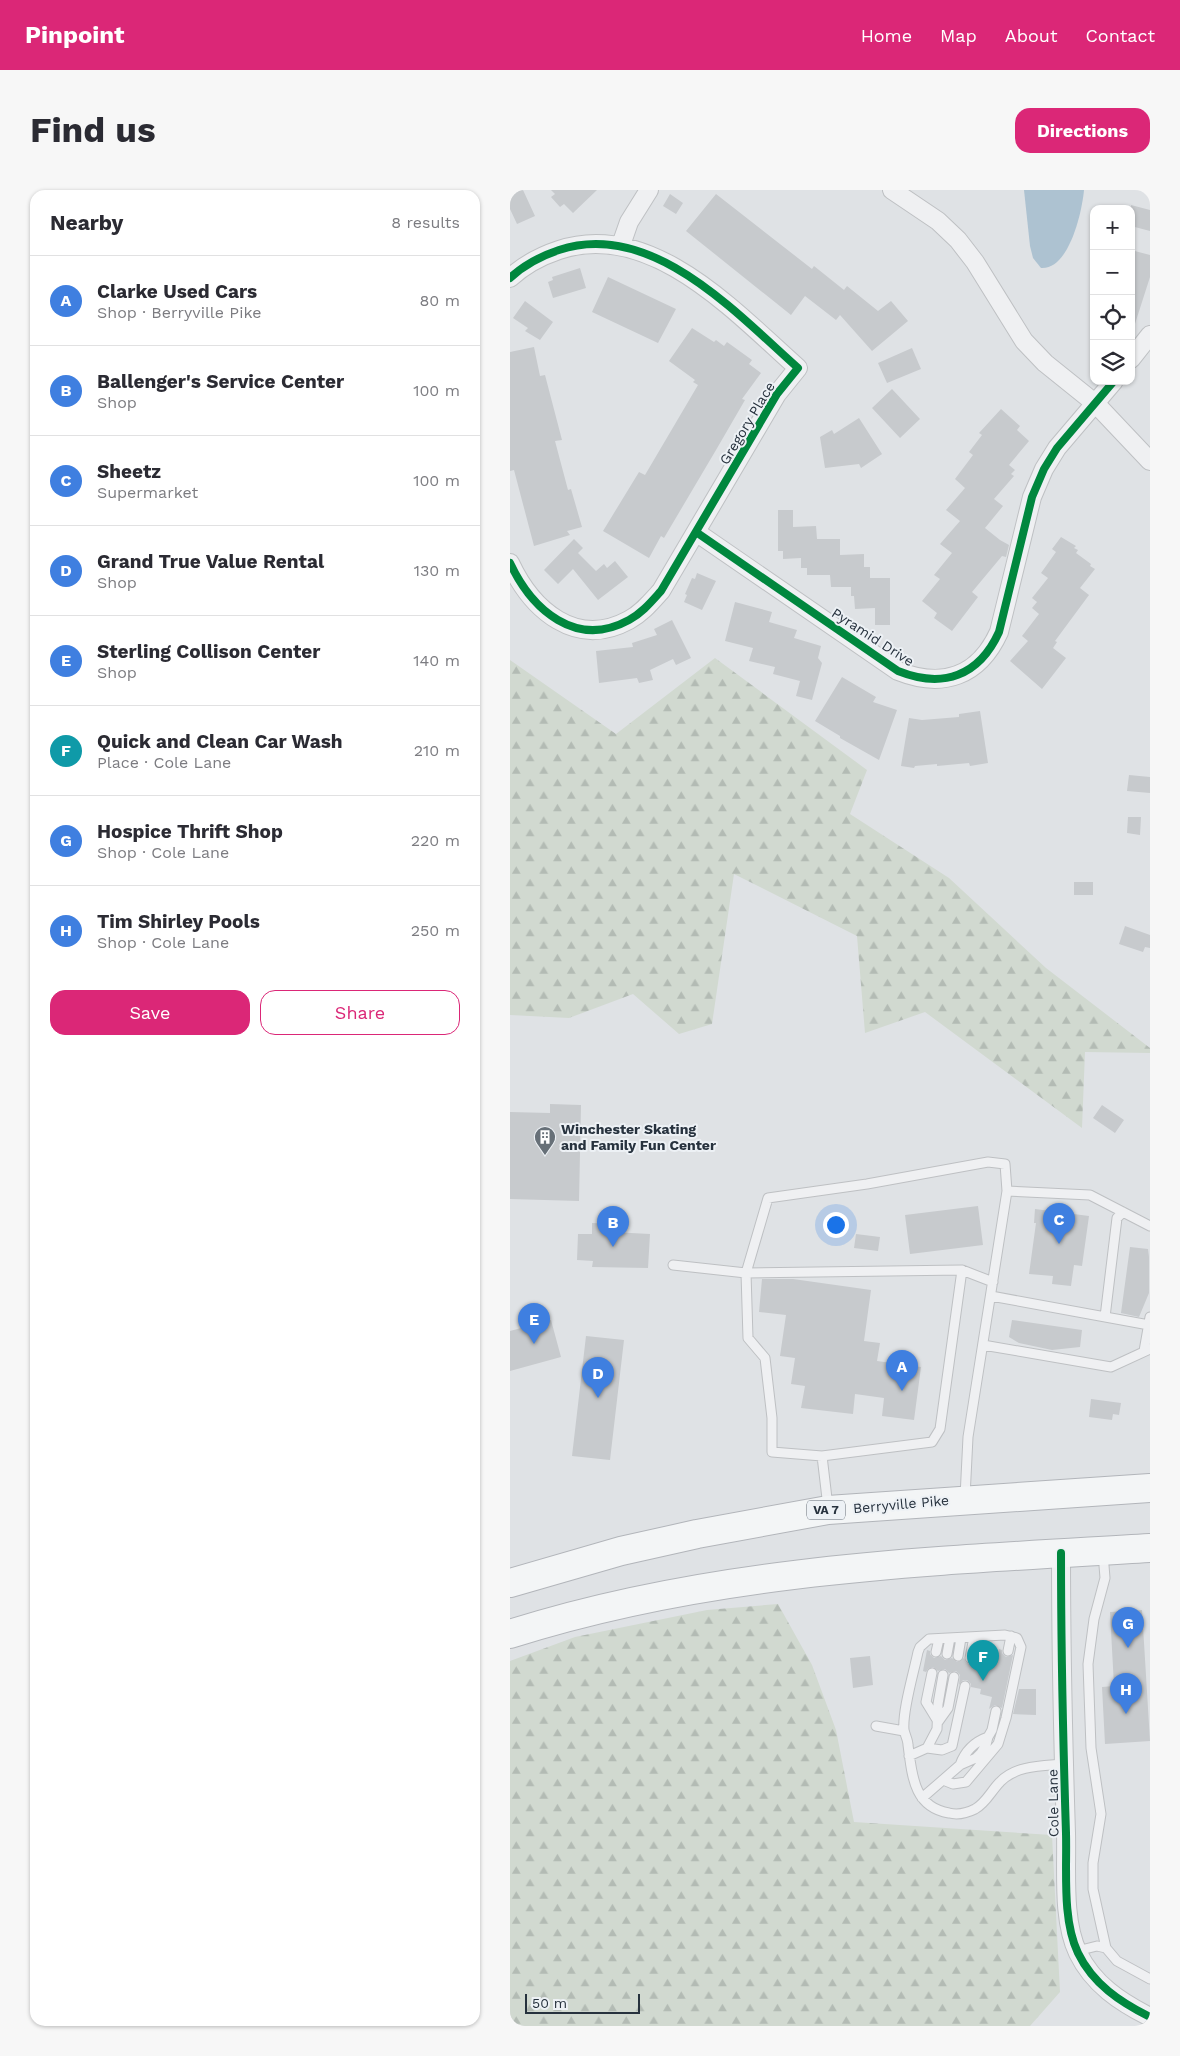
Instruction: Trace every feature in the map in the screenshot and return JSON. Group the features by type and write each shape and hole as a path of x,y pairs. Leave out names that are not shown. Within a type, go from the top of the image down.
{"highway":[{"name":"Berryville Pike","path":"510,1584 629,1549 706,1532 828,1510 964,1499 1150,1488"},
{"path":"510,1634 565,1616 619,1603 759,1578 1061,1553 1150,1548"}],"street":[{"path":"621,245 629,222 649,190"},
{"path":"892,190 938,221 958,240 975,262 1024,341 1045,363 1096,404 1150,461"},
{"name":"Gregory Place","path":"510,278 540,258 567,247 584,244 621,245 645,252 664,261 703,287 740,316 798,368 777,394 661,591 645,609 630,620 615,626 599,629 582,628 566,624 551,617 523,586 510,562"},
{"path":"1135,354 1150,335"},
{"name":"Pyramid Drive","path":"696,532 898,671 925,680 945,679 960,674 982,660 999,632 1032,497 1044,469 1057,448 1111,385"},
{"name":"Cole Lane","path":"1061,1553 1064,1764 1068,1912 1071,1929 1077,1951 1097,1982 1122,2002 1150,2016"}],"lane":[{"path":"962,1270 940,1429 932,1442 822,1456 772,1452 772,1418 765,1358 748,1338 746,1273 768,1198 866,1184 988,1162 1006,1164 1008,1191 968,1437 964,1499"},
{"path":"1008,1191 1090,1195 1150,1226"},
{"path":"1105,1317 1117,1218 1123,1212"},
{"path":"673,1265 746,1273 962,1270 993,1282"},
{"path":"983,1345 1111,1367 1148,1352 1149,1321 1105,1317 991,1296"},
{"path":"822,1456 828,1510"},
{"path":"1103,1551 1105,1578 1094,1619 1088,1664 1091,1748 1102,1814 1093,1864 1094,1889 1106,1948 1117,1961 1150,1979"},
{"path":"943,1780 953,1784 966,1782 998,1744 1006,1718 1014,1674 1021,1655 1020,1642 1017,1638 1011,1636 929,1639 918,1652 906,1711 904,1731 913,1777 922,1798 939,1812 965,1813 974,1810 984,1802 1007,1775 1031,1768 1064,1764"},
{"path":"1008,1651 1011,1636"},
{"path":"970,1658 974,1637"},
{"path":"947,1654 950,1638"},
{"path":"958,1656 961,1638"},
{"path":"936,1652 939,1639"},
{"path":"932,1673 926,1702 938,1723"},
{"path":"938,1723 938,1704 943,1675"},
{"path":"927,1748 938,1723 948,1708 954,1677"},
{"path":"909,1756 927,1748 942,1750 952,1746 964,1686"},
{"path":"922,1798 960,1765 964,1756 974,1744 988,1737 992,1730 996,1711"},
{"path":"876,1726 904,1731"},
{"path":"1077,1951 1098,1946 1106,1948"}],"green space":[{"path":"715,658 867,770 850,814 949,878 1046,968 1150,1048 1150,1053 1085,1052 1082,1128 925,1012 865,1033 857,936 734,874 712,1024 679,1034 633,994 569,1018 510,1015 510,660 616,734"},
{"path":"778,1604 812,1665 836,1730 854,1822 1052,1835 1060,1992 1030,2026 510,2026 510,1661 575,1637 707,1610"}],"water":[{"path":"1024,190 1084,190 1077,225 1072,238 1059,260 1051,266 1041,268 1033,258"}],"building":[{"path":"510,190 523,190 535,216 517,224 510,209"},
{"path":"551,190 597,190 573,213 564,204 560,207 551,197 555,194"},
{"path":"670,194 683,203 676,214 663,206"},
{"path":"716,194 812,269 814,266 844,290 847,286 878,311 891,301 908,321 872,351 840,315 836,320 805,296 791,315 686,231"},
{"path":"1135,206 1150,210 1150,231 1135,227"},
{"path":"1135,251 1150,255 1150,277 1135,324"},
{"path":"580,268 586,288 553,298 548,282 553,280 552,277"},
{"path":"608,277 676,309 658,343 592,312"},
{"path":"525,301 553,322 540,340 525,331 528,328 513,318"},
{"path":"692,328 724,346 727,342 752,360 749,364 761,373 742,399 745,400 716,450 664,538 661,536 649,558 603,531 639,472 645,475 698,385 693,382 695,380 669,361"},
{"path":"534,347 540,376 545,375 562,440 555,441 568,490 571,489 582,527 567,531 570,535 534,546 514,470 510,471 510,352"},
{"path":"912,348 921,369 887,383 878,363"},
{"path":"892,389 920,419 900,438 872,408"},
{"path":"1001,409 1020,426 1017,430 1029,441 1009,465 1015,470 1011,474 1014,476 994,499 1003,506 985,528 1009,545 1006,557 1002,556 972,592 978,597 952,631 934,618 937,613 922,601 940,579 934,575 952,553 940,544 960,521 946,510 965,488 955,479 973,455 969,452 982,435 979,433"},
{"path":"859,418 882,454 861,468 859,464 825,468 820,437 832,430 834,434"},
{"path":"778,510 793,510 793,527 816,526 817,539 840,539 840,555 864,554 864,567 870,567 870,578 890,578 890,625 875,625 875,608 855,609 854,596 851,596 851,587 831,587 830,575 807,575 807,568 801,568 801,558 783,559 783,551 778,551"},
{"path":"1061,537 1076,546 1074,548 1078,550 1076,553 1095,569 1080,588 1089,595 1055,641 1057,642 1053,648 1066,658 1042,689 1010,661 1028,641 1022,636 1039,614 1032,608 1037,602 1032,598 1048,578 1041,573 1056,552 1052,549"},
{"path":"574,539 583,548 578,553 596,571 604,564 607,568 615,561 628,577 598,600 573,569 558,584 544,570"},
{"path":"697,573 716,581 702,610 684,602 687,595 685,594 692,578 695,579"},
{"path":"735,602 772,612 769,622 797,630 794,638 821,646 818,658 822,663 812,700 796,696 800,681 773,674 775,667 749,661 753,648 725,641"},
{"path":"672,620 691,658 676,665 673,659 650,670 653,680 639,683 637,678 599,683 596,651 633,647 632,643 657,635 654,629"},
{"path":"842,677 876,697 873,702 897,710 879,760 840,738 840,736 815,721"},
{"path":"980,711 988,763 970,766 969,763 937,766 937,764 915,766 914,768 901,766 909,718 922,720 959,717 959,714"},
{"path":"1129,775 1150,777 1150,793 1127,791"},
{"path":"1128,817 1141,817 1140,835 1127,833"},
{"path":"1074,882 1093,882 1093,895 1074,895"},
{"path":"1125,926 1150,935 1150,948 1145,947 1143,952 1119,944"},
{"name":"Winchester Skating and Family Fun Center","path":"550,1104 581,1105 579,1201 510,1199 510,1112 550,1113"},
{"path":"1102,1105 1124,1120 1115,1133 1093,1118"},
{"path":"978,1206 983,1245 910,1254 905,1215"},
{"path":"1035,1209 1089,1216 1082,1266 1074,1265 1071,1286 1052,1284 1053,1276 1029,1274 1036,1223 1034,1223"},
{"path":"592,1223 613,1224 612,1232 650,1234 648,1268 592,1267 593,1261 577,1260 578,1234 592,1234"},
{"path":"856,1234 880,1237 878,1251 854,1248"},
{"path":"1130,1247 1148,1249 1149,1293 1139,1317 1121,1313"},
{"path":"762,1279 793,1279 871,1290 864,1341 880,1343 877,1361 921,1367 914,1420 882,1416 884,1398 855,1394 853,1414 801,1408 805,1386 791,1384 795,1358 780,1356 786,1315 759,1312"},
{"path":"551,1320 561,1357 510,1371 510,1331"},
{"path":"1012,1320 1082,1330 1080,1347 1052,1350 1019,1343 1009,1337"},
{"path":"586,1336 624,1340 610,1460 572,1456"},
{"path":"1091,1399 1121,1403 1119,1415 1113,1414 1112,1420 1089,1417"},
{"path":"1142,1610 1150,1741 1105,1744 1102,1687 1114,1686 1110,1612"},
{"path":"999,1649 1002,1650 1006,1657 1013,1655 1002,1708 995,1705 989,1709 992,1697 980,1694 981,1689 971,1687 967,1680 963,1680 959,1685 960,1675 956,1671 949,1673 945,1669 938,1671 933,1667 926,1672 923,1671 927,1650 930,1651 934,1658 941,1656 945,1660 952,1658 957,1662 964,1658 969,1664 975,1662 977,1655 997,1659"},
{"path":"870,1656 873,1685 853,1688 850,1658"},
{"path":"1019,1689 1036,1689 1036,1715 1013,1714"}],"cycle path":[{"path":"510,278 533,261 559,250 593,244 626,248 659,259 690,277 719,298 798,368 777,394 661,591 634,617 610,628 591,630 574,627 558,620 543,609 530,596 510,563"},
{"path":"696,532 898,671 930,679 958,675 981,659 991,647 999,632 1032,497 1044,469 1057,448 1111,385"},
{"path":"1061,1553 1066,1894 1070,1926 1078,1953 1091,1974 1108,1991 1150,2017"}],"place":[{"name":"Winchester Skating and Family Fun Center","path":"545,1156"},
{"name":"Sheetz","path":"1059,1244"},
{"name":"Ballenger's Service Center","path":"613,1247"},
{"name":"Sterling Collison Center","path":"534,1344"},
{"name":"Clarke Used Cars","path":"902,1391"},
{"name":"Grand True Value Rental","path":"598,1398"},
{"name":"Hospice Thrift Shop","path":"1128,1648"},
{"name":"Quick and Clean Car Wash","path":"983,1681"},
{"name":"Tim Shirley Pools","path":"1126,1714"}]}
